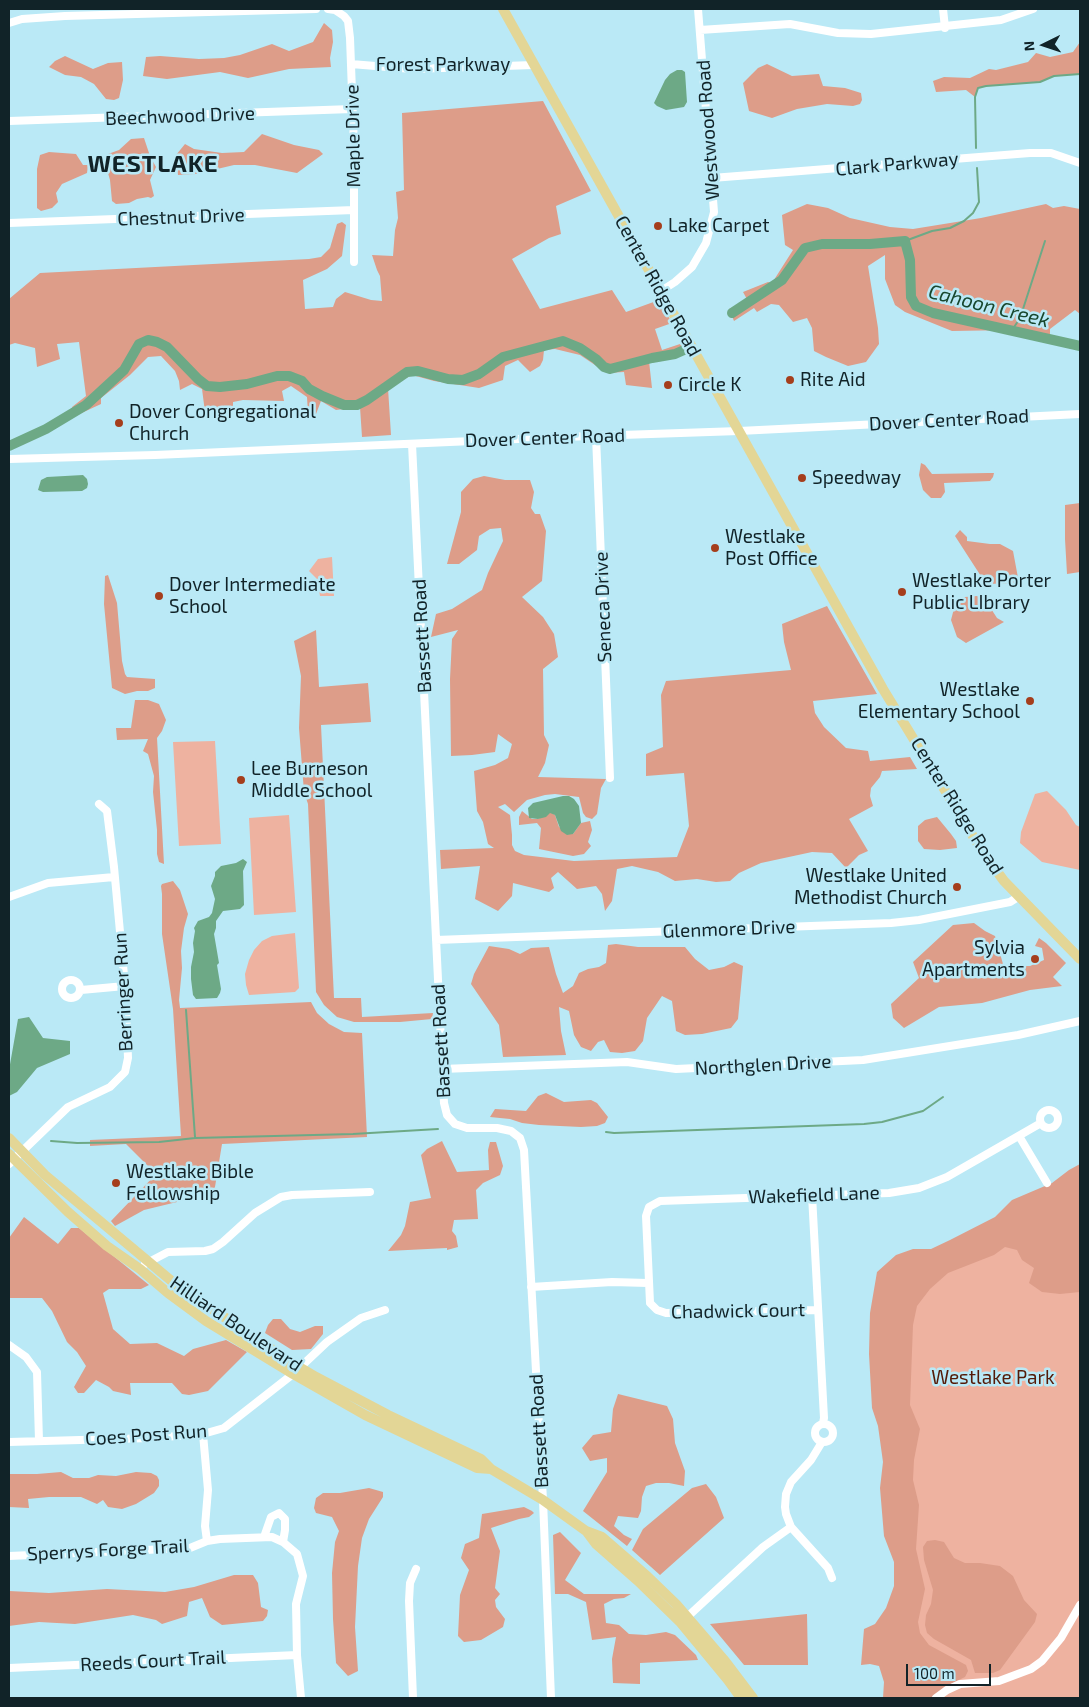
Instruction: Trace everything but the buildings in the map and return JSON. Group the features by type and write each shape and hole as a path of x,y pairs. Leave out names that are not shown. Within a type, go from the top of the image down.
{"main road":[{"name":"Center Ridge Road","path":"503,9 883,689 987,857 1004,881 1080,959"},
{"name":"Hilliard Boulevard","path":"9,1138 144,1266"},
{"name":"Hilliard Boulevard","path":"10,1159 94,1235 174,1283 296,1371 481,1459 490,1469 543,1500 586,1532 596,1544 684,1620 725,1662 753,1698"},
{"name":"Hilliard Boulevard","path":"684,1620 741,1698"}],"street":[{"path":"9,23 22,19 64,13 316,9"},
{"name":"Maple Drive","path":"328,9 340,12 348,21 352,64 354,262"},
{"name":"Westwood Road","path":"661,290 675,282 692,267 706,243 714,212 698,9"},
{"path":"943,9 944,28"},
{"path":"700,30 790,24 838,33 871,34 944,28 1001,20 1033,9"},
{"name":"Forest Parkway","path":"352,64 412,69 534,65"},
{"name":"Beechwood Drive","path":"9,121 352,109"},
{"name":"Clark Parkway","path":"712,178 1030,153 1051,153 1078,159"},
{"name":"Chestnut Drive","path":"9,224 354,210"},
{"name":"Dover Center Road","path":"9,459 155,455 739,431 1080,414"},
{"name":"Seneca Drive","path":"596,436 610,778"},
{"name":"Bassett Road","path":"412,444 444,1106 447,1115 453,1123 467,1128 508,1130 516,1134 523,1144 543,1500 551,1698"},
{"name":"Berringer Run","path":"10,1159 22,1152 68,1107 110,1087 125,1072 128,1058 125,986 107,811 99,804"},
{"path":"9,897 48,883 114,877"},
{"name":"Glenmore Drive","path":"436,940 891,923 919,920 1010,902 1018,896"},
{"path":"81,990 125,986"},
{"name":"Northglen Drive","path":"442,1069 627,1062 676,1069 863,1060 1018,1035 1080,1020"},
{"name":"Wakefield Lane","path":"648,1283 646,1216 650,1207 660,1201 889,1193 919,1188 947,1177 1041,1123"},
{"path":"1019,1136 1047,1183"},
{"path":"144,1266 168,1252 205,1252 223,1242 255,1213 282,1197 370,1192"},
{"path":"812,1195 823,1424"},
{"path":"531,1287 612,1282 648,1283"},
{"name":"Chadwick Court","path":"648,1283 650,1303 657,1310 666,1313 817,1310"},
{"name":"Coes Post Run","path":"9,1442 204,1434 224,1428 296,1371 327,1342 361,1318 385,1310"},
{"path":"9,1345 26,1357 37,1372 39,1441"},
{"path":"823,1424 830,1426 833,1433 832,1438 822,1442 816,1438 815,1431 818,1425 823,1424"},
{"path":"204,1434 208,1490 205,1526 207,1541"},
{"path":"822,1442 811,1460 791,1482 786,1494 786,1514 791,1527 828,1568 832,1578"},
{"path":"264,1537 272,1517 279,1513 285,1519 282,1542 296,1554 303,1576 296,1604 297,1655 301,1698"},
{"path":"684,1620 762,1548 791,1527"},
{"name":"Sperrys Forge Trail","path":"9,1556 190,1548 220,1538 272,1537 282,1542"},
{"path":"413,1698 409,1601 410,1583 416,1569"},
{"path":"936,1698 960,1684 999,1681 1031,1669 1042,1661 1061,1638 1080,1605"},
{"name":"Reeds Court Trail","path":"9,1668 297,1655"}],"green space":[{"path":"332,557 334,596 320,596 317,579 309,571 318,559"},
{"path":"215,741 221,844 179,846 173,742"},
{"path":"1047,791 1066,810 1076,825 1080,827 1080,870 1042,862 1020,843 1021,832 1035,794"},
{"path":"289,815 296,912 254,915 249,818"},
{"path":"295,933 299,988 295,992 249,995 245,974 254,950 262,941 272,936"},
{"name":"Westlake Park","path":"1080,1200 1080,1698 929,1698 922,1645 913,1627 915,1558 909,1405 912,1308 933,1276"}],"shaded area":[{"path":"324,23 332,30 331,67 289,69 248,78 220,72 167,79 143,76 146,57 224,58 240,55 272,44 289,51 313,42"},
{"path":"1080,42 1080,74 1054,76 1040,82 986,86 978,88 975,97 966,90 936,92 933,81 944,77 970,78 989,69 996,70 1028,62 1036,53 1050,57 1073,52"},
{"path":"65,56 93,69 108,63 122,62 123,80 119,98 114,100 106,99 94,84 81,77 65,75 49,67 55,61"},
{"path":"767,64 792,76 819,74 823,86 845,88 861,93 862,100 860,104 853,106 827,104 797,109 772,118 749,111 743,83 758,68"},
{"path":"677,70 685,72 687,102 684,107 666,110 654,103 665,80"},
{"path":"543,101 591,191 556,206 561,234 549,238 512,259 540,309 612,290 626,312 659,300 672,323 655,329 662,350 683,343 687,352 649,361 652,388 626,385 624,372 607,373 580,355 555,349 544,350 540,366 530,372 518,360 505,366 503,380 479,388 434,381 412,375 388,388 391,435 362,437 360,407 336,410 321,401 316,414 308,414 307,397 291,386 282,391 284,401 243,400 233,402 233,411 205,412 202,389 192,384 180,390 175,371 161,356 148,357 130,375 101,398 101,404 73,417 72,407 86,396 79,342 57,344 60,359 37,367 35,348 15,343 9,345 9,299 40,273 321,257 330,248 337,224 342,222 346,225 342,256 327,269 303,280 305,309 333,307 336,299 345,292 371,300 382,301 380,276 372,255 393,256 398,218 396,192 404,190 402,113"},
{"path":"262,134 294,145 319,150 323,154 297,173 255,165 234,165 196,174 178,175 176,155 185,144 194,149 222,153 244,152"},
{"path":"144,138 156,167 150,180 154,196 137,199 129,203 116,204 112,201 110,180 104,159 108,154 119,150 131,139"},
{"path":"49,152 76,154 83,165 88,165 87,173 62,184 56,193 58,202 52,208 41,211 37,208 37,169 40,155"},
{"path":"807,204 828,208 850,218 890,227 913,229 981,218 1046,204 1053,208 1064,206 1080,209 1080,314 1075,310 1050,329 1050,339 1012,330 952,331 905,312 895,305 885,279 885,255 868,266 879,344 866,362 848,366 814,351 812,328 807,318 793,322 779,305 771,304 757,312 754,308 734,321 729,309 748,301 743,292 768,282 772,283 793,250 785,245 782,215"},
{"path":"921,463 932,474 994,473 990,481 944,483 945,492 941,498 931,498 923,490 919,475"},
{"path":"83,475 87,479 88,484 87,488 82,491 43,492 38,490 41,480 47,477"},
{"path":"484,476 505,480 530,480 534,492 531,508 535,514 540,514 546,531 542,581 522,597 543,617 554,634 558,657 543,669 544,735 549,745 545,763 538,777 606,779 601,788 597,814 592,819 586,817 583,813 579,797 555,794 545,795 527,800 514,812 505,804 498,807 510,815 512,845 515,851 524,855 574,861 677,857 689,826 684,773 646,776 646,754 663,747 661,695 666,681 791,670 782,624 827,606 877,694 813,701 815,713 824,727 846,748 868,751 870,761 910,757 917,769 882,771 880,777 871,788 870,796 873,806 849,819 868,851 859,855 846,868 832,853 812,852 761,863 739,873 730,881 716,882 697,879 675,881 658,872 632,866 617,869 612,901 605,911 602,894 596,886 577,889 558,872 551,878 554,888 549,892 513,883 512,896 498,911 475,899 480,866 441,869 440,850 494,848 488,844 483,822 477,811 474,771 495,765 508,758 512,744 498,734 495,752 451,756 450,679 452,639 458,630 431,637 436,614 452,609 482,590 503,541 501,528 490,529 479,536 477,550 459,564 447,564 461,512 461,492 473,479"},
{"path":"1080,503 1080,572 1067,574 1065,505"},
{"path":"960,530 967,537 967,541 1000,544 1013,551 1019,583 986,584 955,536"},
{"path":"108,575 117,603 122,661 125,674 127,677 155,679 155,688 148,691 125,694 112,688 104,604 105,576"},
{"path":"977,596 986,601 997,618 1004,622 966,643 957,637 951,620 956,601 965,597"},
{"path":"316,630 319,687 368,683 371,722 321,725 334,998 361,998 362,1017 433,1013 432,1019 400,1022 354,1022 337,1017 324,1005 316,992 308,804 304,792 299,728 301,676 294,641"},
{"path":"135,700 148,700 159,704 166,720 157,738 164,864 159,862 157,854 157,830 153,792 154,776 148,754 143,751 148,739 117,740 116,728 131,728"},
{"path":"569,796 574,799 579,806 581,823 573,834 567,835 561,831 555,815 550,813 546,817 538,819 529,818 528,808 533,803"},
{"path":"522,811 532,819 538,819 550,812 555,815 559,827 573,834 581,823 590,821 592,830 588,842 591,846 584,854 573,856 539,849 541,828 537,823 519,825 519,817"},
{"path":"937,817 956,841 957,848 924,849 918,841 918,826 925,820"},
{"path":"243,859 247,862 243,871 244,905 240,909 223,911 216,921 214,934 219,963 217,965 220,993 217,998 196,999 193,995 191,979 194,928 198,921 209,917 212,913 215,899 211,886 215,872 221,866 236,863"},
{"path":"173,881 180,890 188,914 181,951 180,1008 311,1002 317,1013 329,1024 344,1032 362,1033 367,1137 222,1144 214,1193 144,1210 115,1226 111,1221 156,1174 126,1144 90,1146 90,1140 181,1136 173,1009 162,934 161,886"},
{"path":"974,923 995,936 1005,971 1017,978 1024,966 1030,966 1044,960 1042,948 1035,946 1039,938 1046,943 1066,963 1053,977 1062,986 1030,990 982,1003 939,1007 904,1028 893,1018 891,1004 919,978 913,962 953,925"},
{"path":"616,944 638,947 685,947 695,959 709,970 724,967 734,962 743,966 738,1019 731,1028 702,1034 685,1035 676,1031 672,1001 662,996 647,1018 643,1041 635,1051 610,1052 604,1040 598,1042 591,1051 581,1047 574,1035 569,1011 559,1007 566,1055 503,1057 499,1025 471,984 474,974 489,946 509,949 520,954 531,948 549,947 563,993 573,986 579,973 606,963 608,945"},
{"path":"29,1017 43,1038 70,1041 70,1054 37,1068 17,1092 9,1096 9,1070 18,1019"},
{"path":"546,1093 564,1102 591,1100 597,1103 608,1117 605,1123 597,1126 581,1127 539,1125 490,1117 495,1109 526,1111 538,1096"},
{"path":"442,1141 457,1172 489,1170 488,1150 490,1142 496,1142 503,1166 500,1175 483,1183 476,1190 478,1219 454,1220 452,1231 456,1236 458,1247 447,1250 447,1248 388,1251 401,1235 410,1202 431,1198 421,1155 427,1149"},
{"path":"1080,1164 1080,1292 1060,1294 1042,1292 1029,1283 1034,1268 1022,1260 1017,1250 1005,1247 994,1255 948,1273 930,1289 917,1306 913,1325 910,1405 920,1429 914,1460 913,1480 919,1505 916,1549 925,1589 918,1622 920,1633 929,1645 966,1665 968,1671 965,1677 944,1687 933,1698 883,1698 884,1682 879,1666 861,1665 864,1629 875,1624 886,1608 894,1586 894,1562 884,1536 880,1488 883,1462 878,1426 872,1408 869,1354 870,1313 877,1272 896,1255 913,1249 931,1249 995,1217 1012,1200 1052,1183"},
{"path":"24,1217 58,1244 71,1228 79,1228 149,1285 141,1289 109,1289 103,1293 113,1329 130,1344 157,1343 184,1356 193,1349 226,1340 247,1352 208,1391 189,1395 182,1394 172,1383 130,1383 131,1395 113,1391 96,1380 84,1393 78,1393 74,1387 86,1366 77,1352 67,1342 52,1311 42,1298 9,1298 9,1238"},
{"path":"273,1319 281,1319 290,1329 300,1332 315,1326 323,1326 323,1334 311,1349 292,1350 265,1333"},
{"path":"618,1394 667,1406 673,1419 675,1443 685,1471 684,1486 656,1483 646,1486 638,1518 618,1516 614,1526 632,1539 627,1546 583,1511 607,1472 607,1458 590,1461 582,1448 593,1435 611,1432 613,1409"},
{"path":"61,1472 73,1478 89,1478 98,1475 116,1476 136,1472 151,1473 157,1476 159,1486 154,1493 136,1504 122,1509 108,1507 103,1500 97,1504 81,1497 28,1499 29,1508 9,1507 9,1474"},
{"path":"706,1484 716,1497 724,1518 660,1575 632,1550 643,1529 692,1488"},
{"path":"369,1488 383,1492 383,1497 369,1519 362,1538 358,1566 355,1627 358,1671 348,1676 336,1663 333,1619 332,1573 335,1542 339,1531 332,1517 316,1513 314,1508 316,1498 323,1493 340,1493"},
{"path":"524,1507 534,1513 529,1517 491,1528 500,1551 495,1588 500,1594 495,1600 496,1607 505,1619 503,1627 481,1640 464,1642 458,1636 460,1595 469,1570 461,1558 465,1544 479,1538 482,1514"},
{"path":"560,1532 581,1553 565,1580 584,1594 631,1594 604,1604 606,1623 619,1625 629,1634 646,1635 666,1632 675,1635 696,1655 698,1660 640,1663 640,1684 613,1683 612,1659 616,1637 592,1640 586,1602 568,1594 555,1594 553,1535"},
{"path":"927,1541 944,1542 954,1558 965,1563 1000,1566 1013,1576 1024,1600 1037,1614 1035,1622 1000,1670 993,1673 975,1673 971,1660 927,1633 925,1625 926,1615 931,1604 933,1590 924,1560 923,1547"},
{"path":"234,1575 253,1575 258,1583 261,1607 268,1610 267,1616 263,1621 222,1625 210,1617 202,1598 189,1602 187,1616 162,1624 156,1620 133,1615 75,1624 39,1622 9,1626 9,1591 49,1593 107,1589 165,1592 194,1587"},
{"path":"807,1614 808,1665 744,1665 710,1624"}],"waterway":[{"path":"976,148 975,97 978,88 1040,82 1054,76 1080,74"},
{"path":"905,241 932,231 950,228 964,221 973,213 979,202 977,168"},
{"name":"Cahoon Creek","path":"732,313 782,280 805,248 822,244 870,244 905,241 910,260 911,297 916,306 933,313 1080,346"},
{"path":"1012,330 1023,314 1045,241"},
{"name":"Cahoon Creek","path":"9,446 46,429 86,405 124,370 139,344 148,340 167,347 207,386 220,387 247,384 277,376 289,376 302,381 309,389 322,396 344,405 357,405 367,400 407,372 418,371 448,379 463,380 479,374 503,357 563,341 580,348 604,367 610,369 675,354 684,350"},
{"path":"186,1010 195,1137"},
{"path":"606,1132 864,1124 882,1122 923,1111 943,1097"},
{"path":"51,1141 77,1143 159,1142 195,1138 353,1134 438,1129"}],"place":[{"name":"Lake Carpet","path":"658,226"},
{"name":"Rite Aid","path":"790,380"},
{"name":"Circle K","path":"668,385"},
{"name":"Dover Congregational Church","path":"119,423"},
{"name":"Speedway","path":"802,478"},
{"name":"Westlake Post Office","path":"715,548"},
{"name":"Westlake Porter Public LIbrary","path":"902,592"},
{"name":"Dover Intermediate School","path":"159,596"},
{"name":"Westlake Elementary School","path":"1030,701"},
{"name":"Lee Burneson Middle School","path":"241,780"},
{"name":"Westlake United Methodist Church","path":"957,887"},
{"name":"Sylvia Apartments","path":"1035,959"},
{"name":"Westlake Bible Fellowship","path":"116,1183"}],"district":[{"name":"WESTLAKE","path":"153,164"}]}
